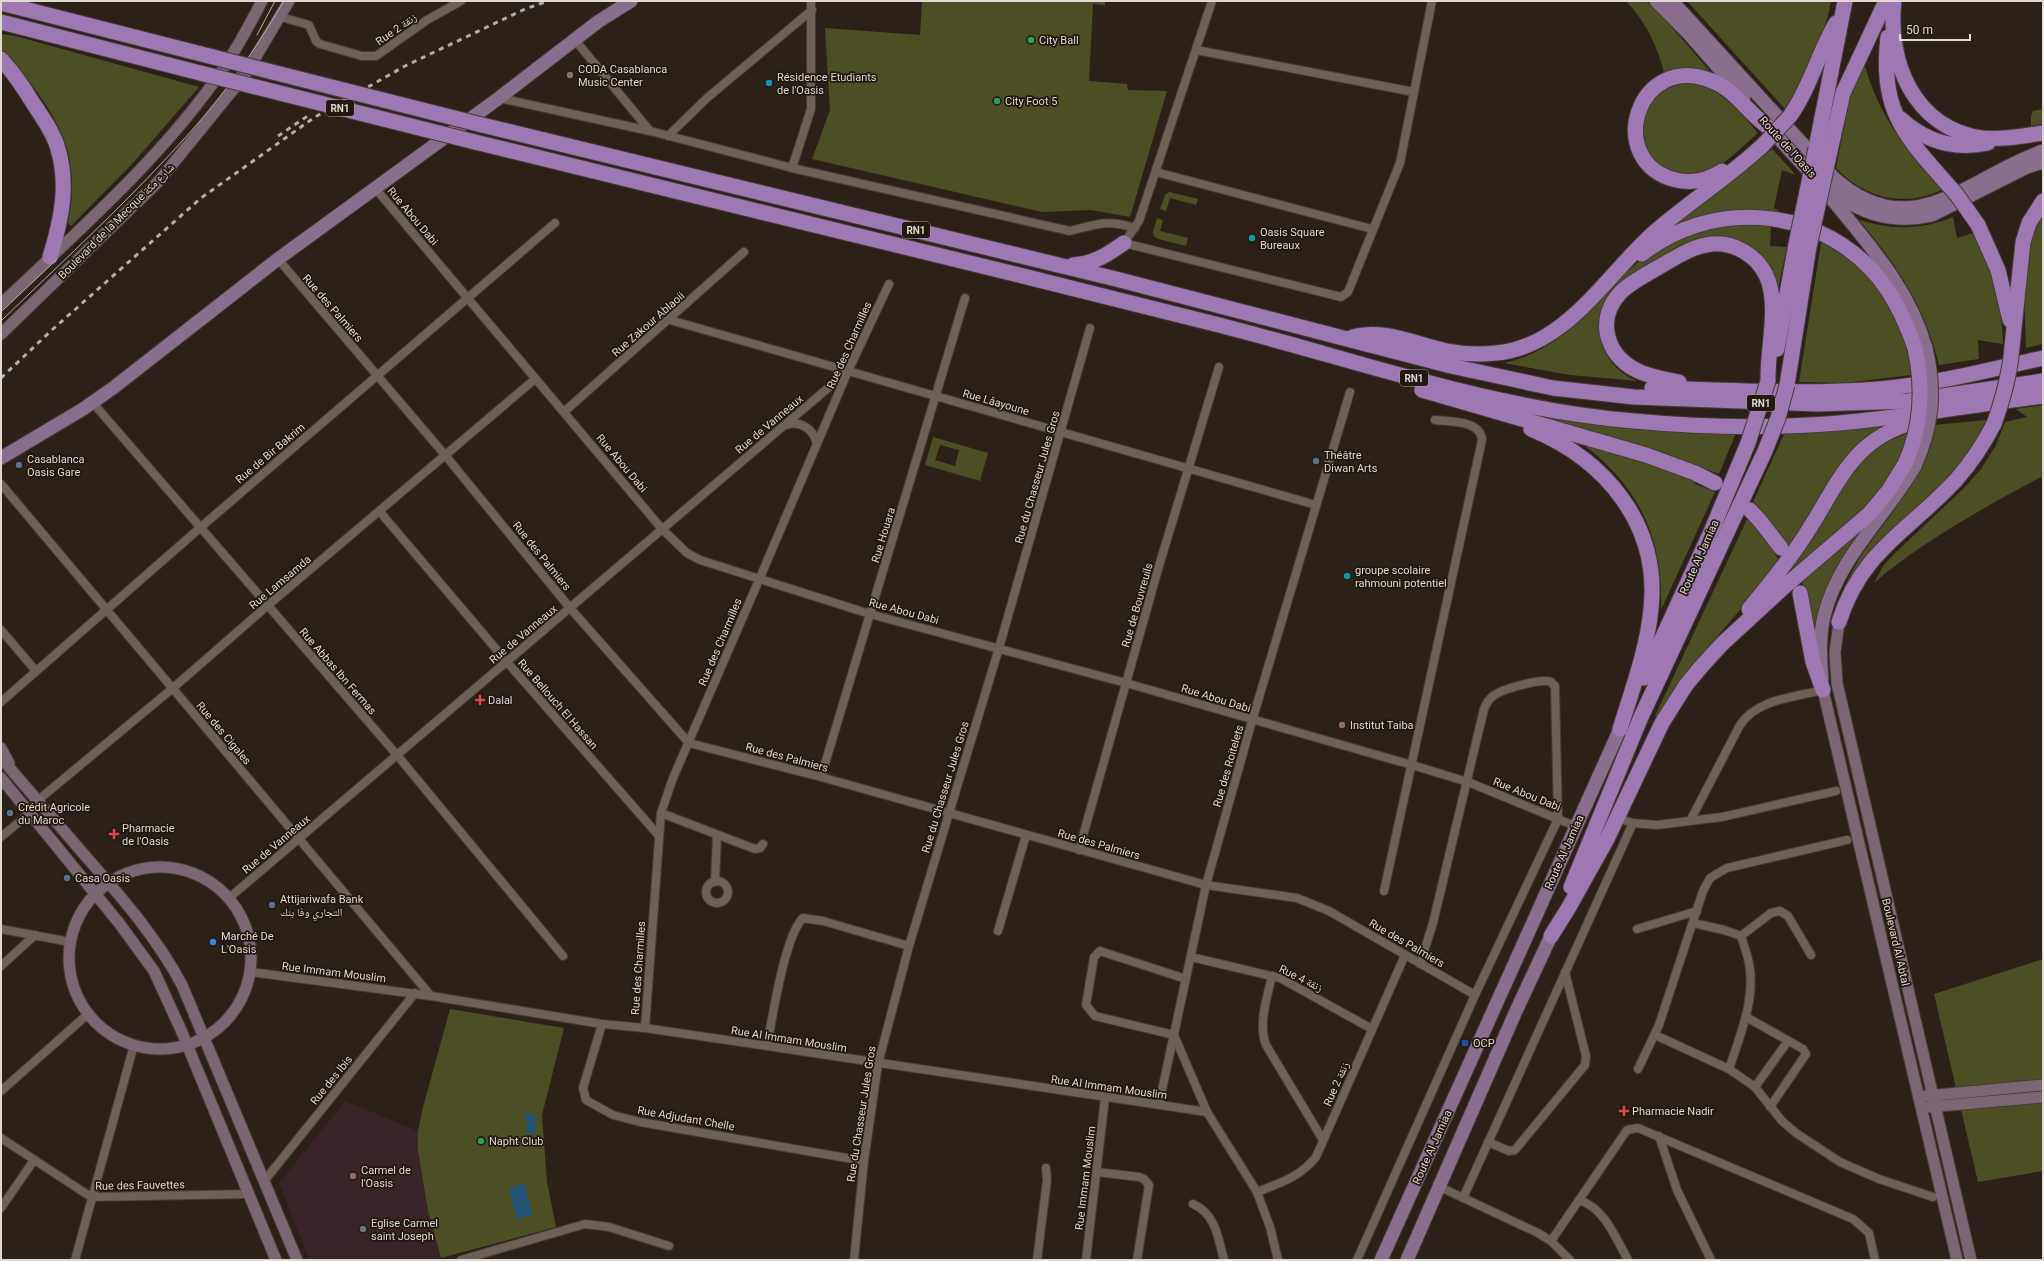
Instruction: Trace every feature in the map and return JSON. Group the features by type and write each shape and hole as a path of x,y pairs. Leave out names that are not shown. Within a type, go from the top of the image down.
{"highway":[{"name":"RN1","path":"1,3 482,125 1116,278 1489,375 1553,388 1604,395 1817,404 2043,396"},
{"path":"1891,5 1886,72 1893,111 1910,142 1957,195 1978,225 1998,270 2007,302 2012,341"},
{"path":"1891,5 1894,43 1901,72 1910,91 1922,107 1938,120 1958,131 1980,137 2002,139"},
{"path":"1823,149 1845,88 1891,5"},
{"path":"1768,380 1803,246 1823,149 1844,7"},
{"path":"1603,287 1620,265 1657,230 1752,156 1790,116 1809,85 1828,39 1844,7"},
{"name":"RN1","path":"1,22 475,142 1274,339 1351,362 1506,402 1552,411 1592,417 1726,426 1802,426 1862,421 1973,398 2043,381"},
{"path":"1,59 24,89 46,124 58,148 64,180 63,199 61,221 50,257"},
{"path":"1752,156 1703,180 1689,182 1668,177 1650,165 1638,146 1635,125 1640,104 1648,92 1659,83 1679,76 1694,76 1720,84 1735,96 1755,117 1771,129"},
{"path":"1893,111 1916,132 1940,143 1970,145 2043,133"},
{"path":"1839,622 1851,591 1872,559 1955,480 1976,454 1994,424 2006,389 2011,364 2012,341 2023,242 2029,223 2043,201"},
{"path":"1348,338 1362,334 1376,334 1460,353 1484,354 1508,352 1531,344 1552,333 1571,318 1603,287 1647,250 1669,236 1694,226 1719,220 1746,217 1787,221 1813,230 1838,242 1850,250 1872,270 1897,305 1909,330 1921,348 1921,400 1918,426 1910,465 1869,514 1785,586 1722,644 1690,679 1662,723 1617,818 1575,898 1551,936"},
{"path":"1062,265 1085,264 1095,261 1124,243"},
{"path":"1116,278 1112,266 1114,257 1124,243"},
{"path":"1699,388 1647,375 1626,364 1612,349 1608,342 1606,321 1613,302 1633,283 1686,252 1712,244 1734,247 1744,252 1753,258 1766,276 1770,286 1772,310 1768,354 1768,380"},
{"name":"Route Al Jamiaa","path":"1551,936 1642,717 1765,451 1778,418 1787,385 1803,246"},
{"path":"1107,297 1128,306 1182,323 1338,365 1646,455 1695,473 1715,483"},
{"path":"1348,338 1383,343 1494,369 1561,381 1619,388 1848,391 1915,385 2043,358"},
{"path":"1981,372 2043,350"},
{"name":"Route Al Jamiaa","path":"1620,729 1713,527 1748,443 1768,380"},
{"path":"1722,644 1736,624 1792,554 1838,479 1859,454 1878,439 1900,428 1945,415 1973,398"},
{"path":"1492,411 1563,445 1593,465 1620,495 1638,526 1649,564 1652,586 1652,609 1642,659 1620,729"},
{"path":"1750,510 1781,548"},
{"path":"1800,593 1813,662 1823,690"}],"main road":[{"name":"Boulevard de la Mecque شارع مكة","path":"1,304 140,169 167,139 223,69 262,1"},
{"name":"Boulevard de la Mecque شارع مكة","path":"1,334 158,182 245,74 289,1"},
{"path":"1,458 93,403 135,372 278,259 499,98 608,15 631,1"},
{"name":"Route de l'Oasis","path":"1656,1 1684,29 1813,176 1844,200 1866,212 1877,216 1903,219 1920,218 1946,209 2016,173 2043,162"},
{"name":"Route de l'Oasis","path":"1672,1 1833,177 1845,188 1867,201 1894,208 1921,207 1952,196 2007,166 2043,151"},
{"path":"1813,176 1883,262 1902,288 1916,317 1921,348"},
{"path":"1823,690 1821,656 1822,629 1832,592 1848,563 1910,465"},
{"name":"Boulevard Al Abtal","path":"1839,622 1835,652 1837,683 1971,1260"},
{"name":"Boulevard Al Abtal","path":"1823,690 1957,1260"},
{"name":"Route Al Jamiaa","path":"1381,1260 1575,826 1620,729"},
{"path":"1,748 14,773"},
{"path":"1,758 154,937 170,962 182,985 203,1038 265,1180 297,1260"},
{"path":"1,778 96,893 139,948 154,971 165,992 276,1260"},
{"path":"1,783 14,793"},
{"path":"147,867 172,867 207,879 229,898 243,919 252,953 251,972 244,994 237,1008 228,1020 203,1038 187,1045 160,1049 134,1045 106,1032 88,1014 78,999 71,977 68,954 70,942 79,914 96,893 108,882 135,870 147,867"},
{"name":"Route Al Jamiaa","path":"1407,1260 1516,1011 1551,936"},
{"path":"1918,1096 2043,1085"},
{"path":"1921,1108 2043,1097"}],"street":[{"name":"Rue 2 زنقة","path":"280,17 309,25 316,41 320,44 369,57 384,52 427,20 461,1"},
{"path":"792,168 811,109 811,1"},
{"path":"1212,1 1156,172 1135,228 1124,243 1341,297 1348,292 1400,162 1432,1"},
{"path":"668,136 707,98 812,10"},
{"path":"575,40 650,131"},
{"path":"1196,50 1414,92"},
{"path":"499,98 650,131 792,168 1070,231 1106,222 1121,223 1135,228"},
{"path":"1156,172 1372,229"},
{"name":"Rue Abou Dabi","path":"375,188 662,529 687,553 700,560 870,614 1126,683 1252,721 1468,782 1575,826"},
{"name":"Rue de Bir Bakrim","path":"1,702 201,527 555,223"},
{"name":"Rue Zakour Ablaoii","path":"564,411 670,320 744,252"},
{"name":"Rue des Palmiers","path":"278,259 445,455 570,608 689,743 821,777 948,814 1206,885 1308,902 1475,995"},
{"name":"Rue des Charmilles","path":"645,1028 661,813 673,778 848,371 889,284"},
{"name":"Rue Houara","path":"821,777 965,298"},
{"name":"Rue Lâayoune","path":"670,320 1316,505"},
{"name":"Rue du Chasseur Jules Gros","path":"854,1260 864,1161 878,1064 909,946 999,648 1090,328"},
{"name":"Rue de Bouvreuils","path":"1079,850 1126,683 1219,367"},
{"name":"Rue de Vanneaux","path":"229,898 848,371"},
{"name":"Rue Lamsamda","path":"38,801 173,688 267,606 380,512 535,379"},
{"name":"Rue des Roitelets","path":"1159,1104 1206,885 1252,721 1350,392"},
{"name":"Rue Abbas Ibn Fermas","path":"93,403 397,755 563,956"},
{"path":"1384,891 1482,440 1478,429 1472,425 1435,420"},
{"path":"783,426 792,423 804,426 813,433 817,444"},
{"name":"Rue des Cigales","path":"1,484 431,996"},
{"name":"Rue Bellouch El Hassan","path":"380,512 506,662 659,836"},
{"path":"1,630 36,671"},
{"path":"1357,1260 1475,995 1558,819 1555,686 1551,682 1541,681 1493,695 1484,709 1434,923 1420,964"},
{"path":"1690,821 1740,725 1748,715 1765,705 1823,690"},
{"path":"1617,818 1633,823 1657,825 1722,817 1836,792"},
{"path":"1,837 30,813"},
{"path":"661,813 755,849 760,848 763,844"},
{"path":"1463,1198 1633,823"},
{"path":"715,882 717,834"},
{"path":"998,931 1026,835"},
{"path":"1638,1069 1655,1035 1706,884 1721,870 1847,840"},
{"path":"1637,929 1697,911"},
{"path":"1741,936 1771,913 1780,911 1788,916 1812,955"},
{"path":"767,1046 782,969 793,935 803,918 823,921 909,946"},
{"path":"1693,922 1741,936"},
{"path":"1,929 70,942"},
{"path":"1,966 35,935"},
{"path":"1729,1069 1746,1017 1751,982 1749,963 1741,936"},
{"path":"1186,979 1100,951 1094,957 1087,991 1087,1008 1092,1014 1103,1018 1174,1035 1207,1112 1257,1192 1270,1227 1278,1260"},
{"name":"Rue 2 زنقة","path":"1257,1192 1293,1178 1307,1168 1316,1158 1405,955"},
{"name":"Rue 4 زنقة","path":"1191,957 1288,981 1372,1029"},
{"name":"Rue Immam Mouslim","path":"251,972 415,993"},
{"path":"1488,1142 1509,1151 1514,1150 1585,1065 1586,1056 1565,972"},
{"path":"1272,976 1262,1025 1263,1038 1323,1140"},
{"name":"Rue Al Immam Mouslim","path":"415,993 602,1024 645,1028 1105,1098 1159,1104 1207,1112"},
{"name":"Rue des Ibis","path":"265,1180 415,993"},
{"path":"1,1091 88,1014"},
{"path":"1746,1017 1803,1049 1806,1056 1770,1107"},
{"name":"Rue Adjudant Chelle","path":"602,1024 583,1088 586,1100 601,1110 640,1122 864,1161"},
{"path":"1655,1035 1729,1069 1756,1087 1782,1121 1796,1133 1840,1162 1879,1179 1932,1198"},
{"path":"1756,1087 1788,1041"},
{"path":"75,1260 91,1197 134,1045"},
{"name":"Rue Immam Mouslim","path":"1086,1260 1105,1098"},
{"path":"1551,1241 1627,1130 1638,1128 1853,1218 1869,1233 1875,1260"},
{"path":"1659,1136 1677,1190 1711,1260"},
{"name":"Rue des Fauvettes","path":"1,1138 91,1197 249,1194"},
{"path":"1,1208 34,1160"},
{"path":"1037,1260 1047,1180 1046,1168"},
{"path":"1097,1172 1139,1177 1147,1182 1149,1190 1138,1260"},
{"path":"1440,1187 1551,1241 1570,1260"},
{"path":"1579,1200 1588,1202 1599,1212 1608,1224 1628,1260"},
{"path":"1193,1204 1203,1208 1211,1219 1224,1260"},
{"path":"461,1260 585,1224 609,1227 669,1246"}],"shaded area":[{"name":"Carmel de l'Oasis","path":"345,1101 418,1131 418,1151 428,1211 441,1258 435,1260 309,1260 279,1183"}],"green space":[{"name":"City Foot 5","path":"922,1 1105,1 1105,5 1093,4 1089,81 1127,84 1128,90 1167,91 1130,217 1091,210 1042,212 812,159 830,110 825,28 920,35"},
{"path":"1626,1 1645,1 1655,8 1715,77 1665,76 1655,45 1640,18"},
{"path":"1687,1 1831,1 1819,44 1786,110"},
{"path":"3,34 19,37 199,87 133,163 71,226 68,223 72,195 72,177 63,136 49,109 40,96 21,71 1,50 1,35"},
{"path":"1864,62 1877,99 1885,115 1905,146 1941,190 1913,198 1899,199 1885,197 1859,187 1836,168 1849,101"},
{"path":"1686,83 1707,87 1717,93 1735,108 1758,133 1721,164 1704,173 1695,175 1678,174 1663,168 1652,157 1645,144 1642,129 1644,114 1652,100 1665,89"},
{"path":"2043,109 2043,124 2031,126 2031,116 2033,111"},
{"path":"1772,149 1796,175 1782,170 1774,208 1787,216 1657,236"},
{"path":"1169,192 1198,199 1196,205 1170,198 1166,211 1160,209 1165,195"},
{"path":"2043,210 2043,344 2026,348 2023,269 2026,248"},
{"path":"1953,217 1957,238 1973,233 1986,259 1995,287 2001,315 2003,344 1978,340 1979,359 1939,365 1926,324 1918,305 1886,253 1859,220 1883,226 1906,227 1930,224"},
{"path":"1157,218 1163,220 1160,231 1188,238 1186,246 1158,239 1154,236 1153,232"},
{"path":"1721,223 1787,225 1771,227 1770,246 1787,247 1777,293 1739,242 1639,274 1600,337 1605,352 1613,364 1623,374 1637,381 1570,375 1504,363 1528,355 1549,344 1567,331 1584,316 1632,267 1651,252 1676,239"},
{"path":"1822,237 1857,262 1868,273 1887,299 1901,328 1906,344 1911,375 1844,383 1799,382"},
{"path":"2043,405 2043,476 1955,525 1912,553 1874,583 1883,566 1892,556 1965,487 1981,469 1996,445 2005,422 2027,417 2016,409"},
{"path":"1524,411 1736,433 1719,474 1676,458"},
{"path":"1987,420 1971,451 1839,605 1832,627 1839,600 1854,567 1917,476 1932,441 1934,425"},
{"path":"1892,425 1881,431 1790,553 1752,504 1785,432"},
{"path":"1908,433 1902,455 1881,494 1786,578 1784,572 1860,461 1882,444"},
{"path":"933,437 988,453 980,481 925,465","holes":["940,445 959,450 955,466 935,460"]},
{"path":"1574,438 1693,477 1695,484 1715,492 1661,610 1661,583 1657,557 1651,534 1642,512 1630,491 1614,472 1596,455"},
{"path":"1748,517 1773,550 1780,563 1698,659 1657,717 1655,716"},
{"path":"1868,522 1837,568 1827,589 1816,657 1802,582"},
{"path":"2043,959 2043,1171 1978,1182 1934,994"},
{"name":"Napht Club","path":"450,1009 564,1028 542,1115 547,1182 556,1227 441,1258 428,1211 418,1151 418,1131 423,1107"}],"water":[{"path":"522,1112 534,1114 536,1121 535,1132 526,1136 527,1120"},
{"path":"524,1183 533,1215 517,1219 509,1188"}],"tram line":[{"path":"257,35 275,1"},
{"path":"1,321 123,203 193,129 242,67 284,1"},
{"path":"1,312 57,259"}],"railway":[{"path":"1,378 53,329 201,198 315,117 405,66 525,9 548,1"},
{"path":"278,136 309,115"}],"place":[{"name":"City Ball","path":"1031,40"},
{"name":"CODA Casablanca Music Center","path":"570,75"},
{"name":"Résidence Etudiants de l'Oasis","path":"769,83"},
{"name":"City Foot 5","path":"997,101"},
{"name":"Oasis Square Bureaux","path":"1252,238"},
{"name":"Théâtre Diwan Arts","path":"1316,461"},
{"name":"Casablanca Oasis Gare","path":"19,465"},
{"name":"groupe scolaire rahmouni potentiel","path":"1347,576"},
{"name":"Dalal","path":"480,700"},
{"name":"Institut Taiba","path":"1342,725"},
{"name":"Crédit Agricole du Maroc","path":"10,813"},
{"name":"Pharmacie de l'Oasis","path":"114,834"},
{"name":"Casa Oasis","path":"67,878"},
{"name":"Attijariwafa Bank التجاري وفا بنك","path":"272,905"},
{"name":"Marché De L'Oasis","path":"213,942"},
{"name":"OCP","path":"1465,1043"},
{"name":"Pharmacie Nadir","path":"1624,1111"},
{"name":"Napht Club","path":"481,1141"},
{"name":"Carmel de l'Oasis","path":"353,1176"},
{"name":"Eglise Carmel saint Joseph","path":"363,1229"}]}
